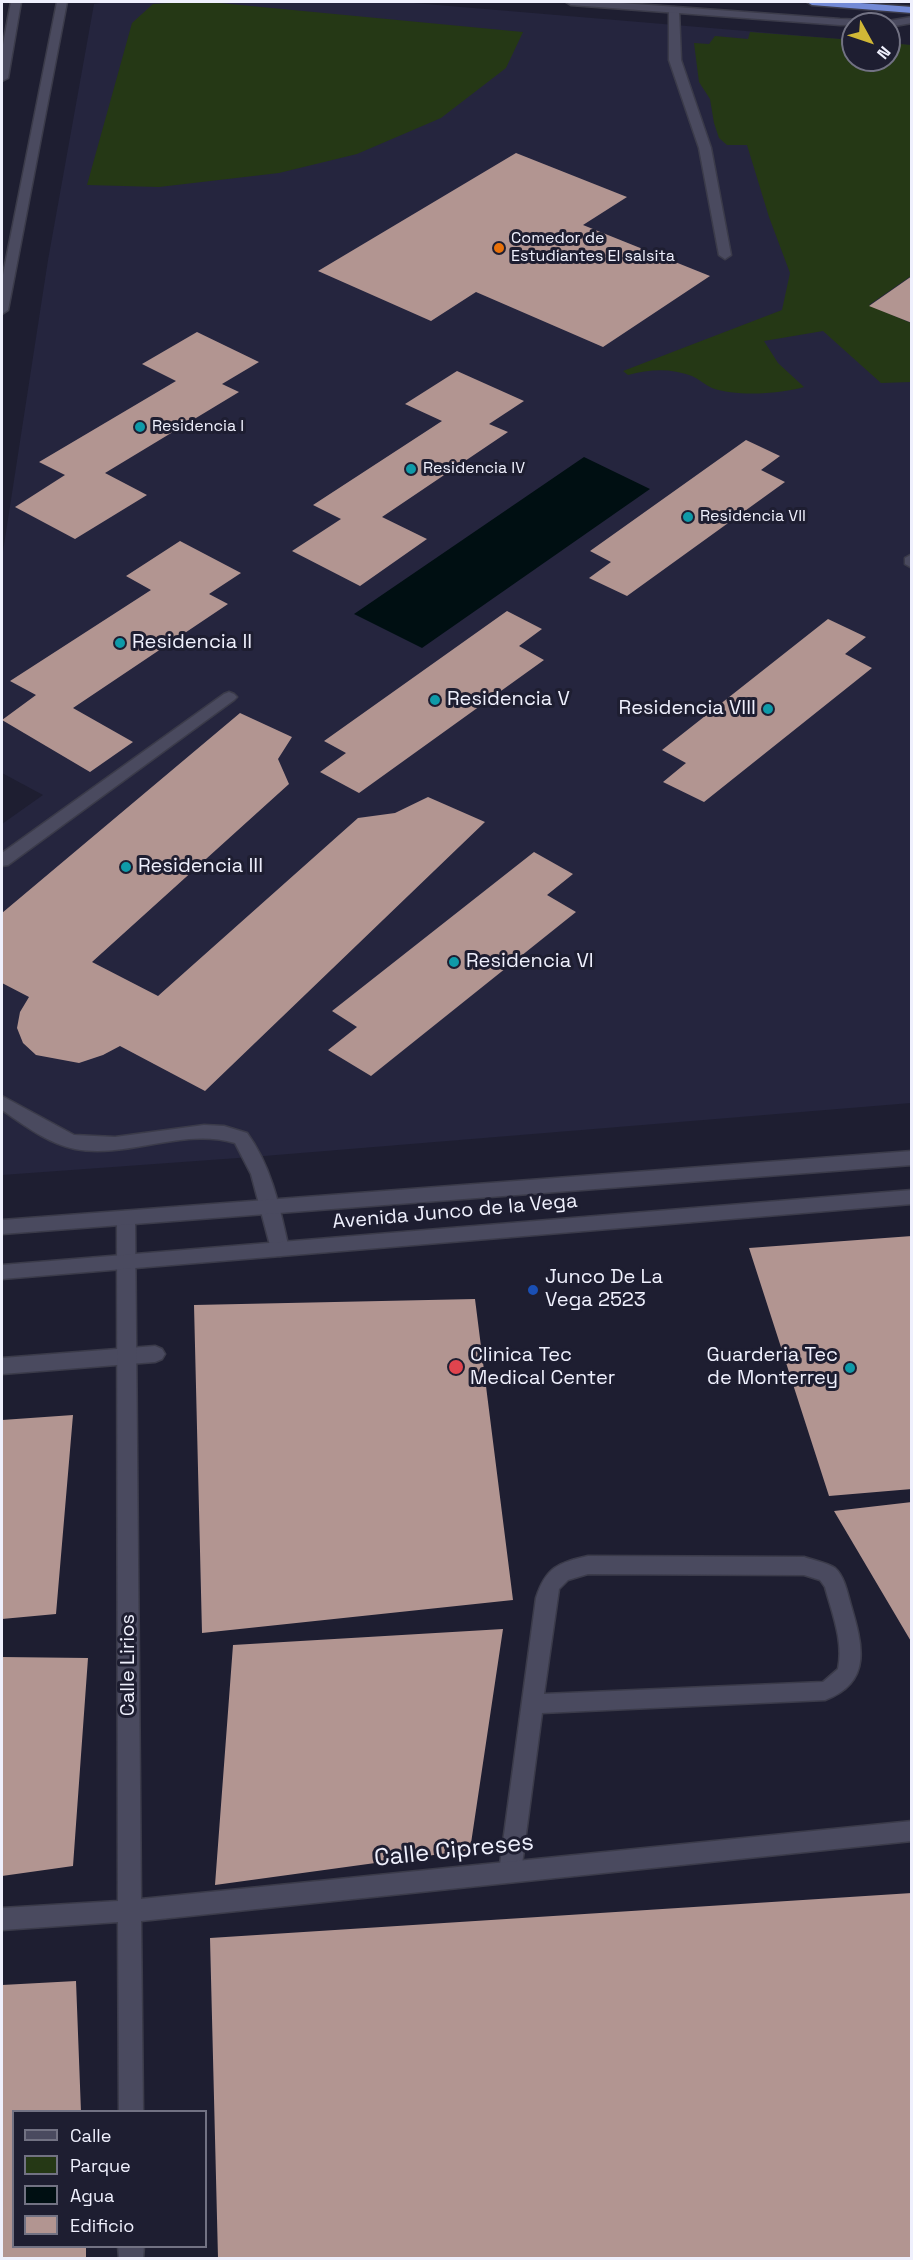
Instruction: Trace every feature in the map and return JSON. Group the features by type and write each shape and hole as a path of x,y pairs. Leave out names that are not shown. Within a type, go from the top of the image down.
{"highway":[{"path":"812,2 912,10"}],"street":[{"path":"2,78 16,2"},
{"path":"2,310 62,2"},
{"path":"571,2 840,22 888,24 912,20"},
{"path":"674,10 675,60 705,148 725,255"},
{"path":"912,558 912,564"},
{"path":"2,861 229,697"},
{"path":"2,1102 74,1142 96,1145 219,1131 236,1136 244,1141 252,1157 270,1207 280,1249"},
{"name":"Avenida Junco de la Vega","path":"2,1227 912,1158"},
{"name":"Avenida Junco de la Vega","path":"2,1272 912,1197"},
{"name":"Calle Lirios","path":"126,1218 132,1911 131,2110"},
{"path":"2,1366 154,1354"},
{"path":"510,1872 532,1704 546,1598 550,1583 562,1572 588,1565 804,1566 827,1574 834,1583 852,1654 851,1668 843,1681 825,1691 532,1704"},
{"name":"Calle Cipreses","path":"2,1919 132,1911 912,1832"}],"shaded area":[{"path":"106,2 402,2 841,39 841,72 901,72 901,44 911,45 911,1103 2,1175 2,824 43,795 2,773 2,558 48,260 94,4"}],"green space":[{"path":"209,2 523,32 506,68 441,118 357,154 279,173 159,187 87,185 132,23 153,4"},
{"path":"750,32 841,39 841,72 901,72 901,44 911,45 911,276 869,305 911,323 911,382 881,383 823,331 764,341 778,363 804,387 794,389 758,394 733,393 712,388 692,376 676,372 652,371 628,375 623,371 782,310 790,273 769,217 747,145 727,145 719,138 710,99 699,82 694,43 709,44 715,36 748,39"}],"water":[{"path":"584,457 650,489 422,648 354,614"}],"building":[{"name":"Comedor de Estudiantes El salsita","path":"516,153 627,197 583,225 710,276 603,347 476,292 431,321 318,271"},
{"path":"912,276 912,323 869,306"},
{"name":"Residencia I","path":"197,332 259,362 222,384 239,392 105,473 147,495 75,539 15,507 65,475 39,462 176,381 142,364"},
{"name":"Residencia IV","path":"457,371 524,401 489,424 508,432 382,517 427,539 360,586 292,551 341,519 313,505 442,421 405,404"},
{"name":"Residencia VII","path":"746,440 780,456 761,470 785,482 627,596 589,578 611,562 590,551"},
{"name":"Residencia II","path":"180,541 241,573 209,594 228,604 73,708 133,742 90,772 2,720 36,695 10,681 151,590 126,576"},
{"name":"Residencia V","path":"507,611 542,629 519,646 544,660 359,793 320,772 346,753 324,741"},
{"name":"Residencia VIII","path":"828,619 866,637 845,654 872,668 704,802 663,782 686,763 662,750"},
{"name":"Residencia III","path":"240,713 292,737 278,759 289,784 92,962 158,996 358,818 395,813 428,797 485,822 205,1091 120,1046 103,1055 79,1063 36,1055 23,1043 17,1028 20,1012 29,997 2,983 2,913"},
{"name":"Residencia VI","path":"534,852 573,874 547,895 576,912 371,1076 328,1050 357,1027 332,1011"},
{"name":"Guarderia Tec de Monterrey","path":"912,1236 912,1489 829,1496 749,1248"},
{"path":"475,1299 513,1600 202,1633 194,1305"},
{"path":"73,1415 56,1614 2,1619 2,1420"},
{"path":"912,1502 912,1643 834,1511"},
{"path":"503,1629 470,1850 215,1885 233,1645"},
{"path":"2,1657 88,1658 73,1866 2,1876"},
{"path":"912,1893 912,2258 218,2258 210,1938"},
{"path":"76,1981 81,2110 12,2110 12,2248 86,2248 86,2258 2,2258 2,1985"}],"place":[{"name":"Comedor de Estudiantes El salsita","path":"499,248"},
{"name":"Residencia I","path":"140,427"},
{"name":"Residencia IV","path":"411,469"},
{"name":"Residencia VII","path":"688,517"},
{"name":"Residencia II","path":"120,643"},
{"name":"Residencia V","path":"435,700"},
{"name":"Residencia VIII","path":"768,709"},
{"name":"Residencia III","path":"126,867"},
{"name":"Residencia VI","path":"454,962"},
{"name":"Junco De La Vega 2523","path":"533,1290"},
{"name":"Clinica Tec Medical Center","path":"456,1367"},
{"name":"Guarderia Tec de Monterrey","path":"850,1368"}]}
